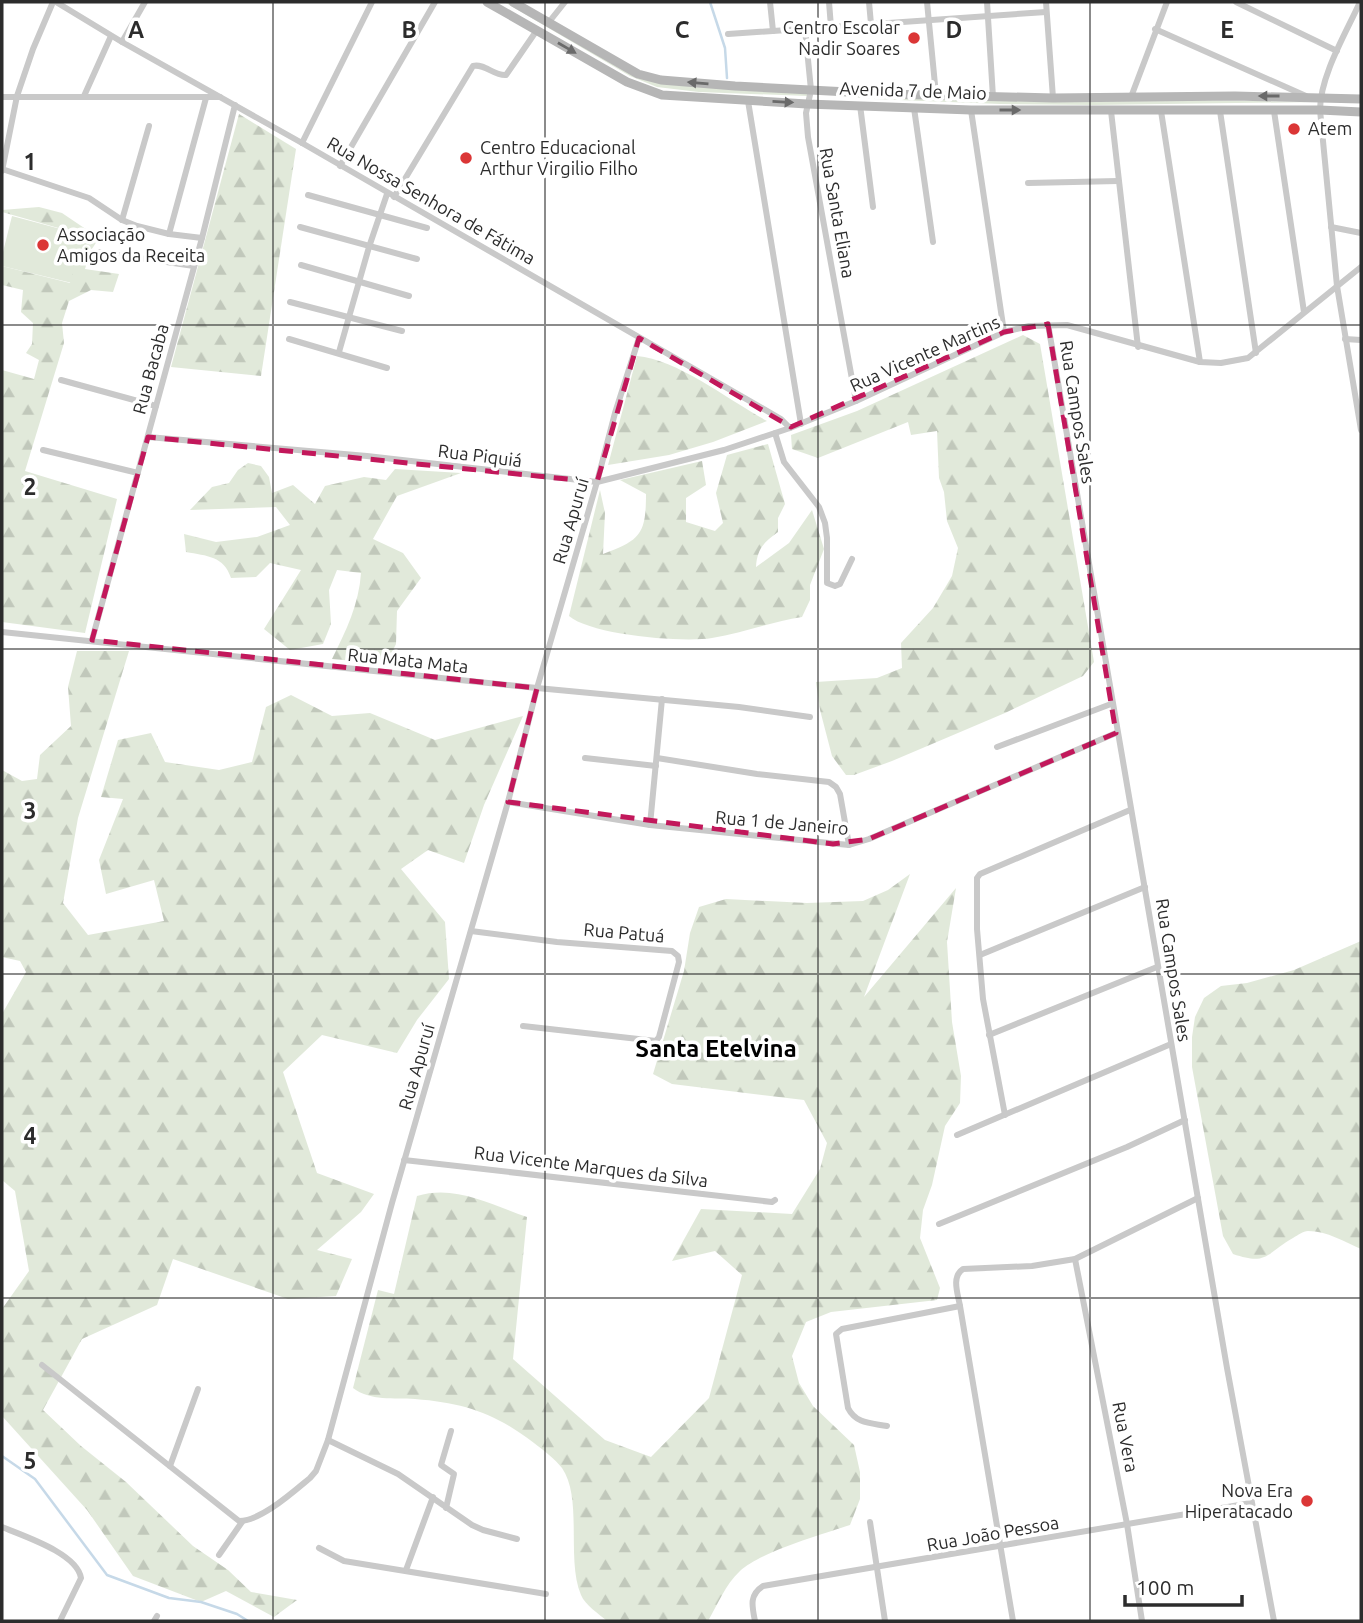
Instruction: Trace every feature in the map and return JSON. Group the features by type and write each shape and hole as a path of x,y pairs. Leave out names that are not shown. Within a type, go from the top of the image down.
{"main road":[{"name":"Avenida 7 de Maio","path":"487,2 627,82 662,95 971,110 1320,110 1361,113"},
{"name":"Avenida 7 de Maio","path":"513,2 638,74 651,78 811,90 993,97 1361,99"}],"street":[{"name":"Rua Nossa Senhora de Fátima","path":"55,2 781,419 790,428"},
{"path":"55,2 33,49 17,96 2,170 89,198 122,220 169,234 202,238"},
{"path":"122,42 145,2"},
{"path":"302,143 372,2"},
{"path":"340,166 435,2"},
{"path":"549,22 565,2"},
{"path":"770,2 773,31"},
{"path":"828,2 831,27"},
{"path":"869,2 871,24"},
{"path":"927,2 936,95"},
{"path":"987,2 993,97"},
{"path":"1046,2 1053,98"},
{"path":"1131,97 1167,2"},
{"path":"1236,2 1337,51"},
{"path":"1360,2 1337,51 1320,97 1320,110 1337,286 1361,430"},
{"path":"728,34 1046,12"},
{"name":"Rua Santa Eliana","path":"805,29 811,90 807,104 808,136 856,401"},
{"path":"1155,29 1308,97"},
{"path":"339,352 369,247 380,214 391,195 472,66 478,65 506,75 537,30"},
{"path":"85,96 111,36"},
{"path":"2,97 222,97"},
{"path":"169,234 206,98"},
{"path":"747,101 801,424"},
{"name":"Rua Bacaba","path":"92,640 202,238 235,105"},
{"path":"860,106 873,207"},
{"path":"914,108 933,242"},
{"path":"971,110 1004,332"},
{"path":"1111,111 1138,347"},
{"path":"1161,111 1200,362"},
{"path":"1220,111 1256,353"},
{"path":"1274,111 1304,312"},
{"path":"122,220 149,126"},
{"path":"1028,183 1118,181"},
{"path":"308,195 427,228"},
{"path":"300,227 417,260"},
{"path":"1331,227 1361,233"},
{"path":"99,252 194,265"},
{"path":"301,265 409,296"},
{"name":"Rua Vicente Martins","path":"801,424 1004,332 1028,326 1067,325 1138,347 1200,362 1236,362 1256,353 1361,267"},
{"path":"290,303 402,331"},
{"name":"Rua Campos Sales","path":"1048,324 1116,733 1274,1621"},
{"name":"Rua Apuruí","path":"242,1522 261,1514 310,1478 316,1471 328,1440 404,1160 508,802 537,688 639,338"},
{"path":"289,339 387,368"},
{"path":"1345,339 1361,340"},
{"path":"61,380 156,406"},
{"name":"Rua Piquiá","path":"148,437 367,456 597,482 724,450 801,424"},
{"path":"775,433 784,462 819,507 827,538 827,583 835,586 840,584 852,559"},
{"path":"43,450 138,473"},
{"name":"Rua Mata Mata","path":"2,632 662,699 810,717"},
{"path":"650,825 662,699"},
{"path":"997,747 1111,704"},
{"name":"Rua 1 de Janeiro","path":"508,802 650,825 849,845 869,839 1116,733"},
{"path":"585,758 656,762 829,782 836,786 840,794 849,845"},
{"path":"1005,1115 989,1035 977,929 977,878 980,874 1130,810"},
{"path":"980,956 1145,887"},
{"name":"Rua Patuá","path":"471,931 672,951 678,956 677,969 656,1041 523,1026"},
{"path":"989,1035 1157,967"},
{"path":"957,1135 1171,1044"},
{"path":"939,1224 1128,1147 1185,1120"},
{"name":"Rua Vicente Marques da Silva","path":"404,1160 759,1201 775,1200"},
{"path":"1013,1621 956,1278 963,1269 1031,1266 1075,1259 1198,1198"},
{"name":"Rua Vera","path":"1075,1259 1127,1524 1142,1621"},
{"path":"887,1426 862,1422 852,1416 848,1408 836,1334 842,1329 960,1306"},
{"path":"42,1365 230,1516 242,1522 219,1555"},
{"path":"170,1466 198,1390"},
{"path":"446,1508 454,1474 442,1465 452,1431"},
{"path":"328,1440 398,1474 483,1531 517,1539"},
{"path":"405,1570 433,1497"},
{"name":"Rua João Pessoa","path":"755,1621 752,1606 755,1591 763,1586 877,1569 1251,1503"},
{"path":"870,1522 885,1621"},
{"path":"2,1527 60,1551 82,1575 60,1621"},
{"path":"319,1548 344,1561 546,1594"}],"highlighted area":[{"path":"1048,324 1116,733 869,839 833,844 508,802 537,688 92,640 148,437 597,482 639,338 791,427 1004,332"}],"green space":[{"path":"504,2 514,2 642,76 807,92 808,96 699,92 657,87 630,76"},
{"path":"822,94 1318,102 1000,104 873,99"},
{"path":"239,114 296,149 261,376 171,367"},
{"path":"39,207 62,213 99,238 90,252 85,269 119,274 113,292 91,290 69,301 62,323 64,343 25,471 117,499 85,633 2,622 2,370 34,379 39,360 26,353 32,344 33,323 21,312 23,290 2,285 2,266 70,283 83,235 2,212"},
{"name":"Associação Amigos da Receita","path":"12,216 83,235 72,283 2,266"},
{"path":"1023,335 1040,344 1094,662 1083,676 1005,713 892,761 854,775 846,775 832,756 816,682 877,678 902,668 901,643 933,608 952,576 958,548 947,521 944,492 939,478 937,431 911,435 908,422 818,458 792,449 791,435 857,411"},
{"path":"637,356 653,359 686,373 767,421 713,442 669,455 608,465"},
{"path":"768,444 785,504 778,518 778,532 762,546 756,567 789,543 812,510 824,549 810,585 810,600 802,617 712,638 681,639 616,633 580,623 569,616 600,490 605,513 603,554 633,540 644,519 646,494 620,480 702,461 706,485 686,498 686,522 715,531 723,523 716,493 727,455"},
{"path":"248,463 261,466 269,477 272,493 293,485 315,504 325,486 364,477 386,480 395,469 461,473 397,496 373,539 403,553 421,578 397,611 396,644 386,664 332,659 355,606 361,573 337,570 329,590 331,624 323,644 290,650 264,629 301,570 270,563 256,577 231,578 219,561 186,552 184,534 216,542 257,537 290,525 276,507 190,510 212,487 229,483 238,470"},
{"path":"77,651 129,651 78,818 63,903 88,935 164,921 154,880 106,894 99,860 123,799 101,797 118,740 151,733 165,762 219,770 252,762 266,707 291,695 332,716 370,713 435,740 523,716 484,805 464,863 428,850 401,869 445,922 449,979 417,1020 397,1053 322,1035 283,1072 317,1173 374,1194 361,1212 317,1250 352,1259 336,1296 288,1299 173,1259 157,1305 82,1339 43,1410 81,1446 126,1482 193,1546 228,1570 251,1592 297,1600 274,1617 226,1591 201,1602 133,1576 87,1510 2,1416 2,1309 29,1271 15,1191 2,1180 2,1014 26,972 20,961 2,957 2,770 22,781 37,779 40,755 71,726 68,687"},
{"path":"910,874 864,997 956,888 947,942 952,1022 961,1076 960,1103 945,1126 932,1185 923,1210 920,1238 940,1288 937,1300 831,1312 806,1322 792,1356 799,1383 813,1406 854,1445 860,1472 860,1499 850,1525 792,1544 749,1564 730,1582 708,1621 607,1621 589,1606 581,1595 575,1565 572,1496 562,1468 552,1458 506,1424 478,1411 449,1403 375,1397 353,1388 378,1290 394,1294 417,1196 431,1193 459,1194 527,1217 513,1359 605,1440 651,1457 709,1398 742,1275 715,1251 672,1261 701,1209 792,1214 820,1169 827,1143 804,1100 672,1084 653,1074 684,971 690,933 699,907 726,899 807,903 863,901 888,890"},
{"path":"1361,941 1361,1249 1329,1235 1308,1231 1300,1233 1260,1258 1233,1254 1223,1236 1192,1067 1195,1017 1204,998 1221,986 1247,983 1294,970"}],"waterway":[{"path":"710,2 725,48 727,78"},
{"path":"2,1456 35,1479 107,1575 169,1598 201,1602 237,1614 248,1621"}],"place":[{"name":"Centro Escolar Nadir Soares","path":"914,38"},
{"name":"Atem","path":"1294,129"},
{"name":"Centro Educacional Arthur Virgilio Filho","path":"466,158"},
{"name":"Associação Amigos da Receita","path":"43,245"},
{"name":"Nova Era Hiperatacado","path":"1307,1501"}],"district":[{"name":"Santa Etelvina","path":"716,1049"}]}
